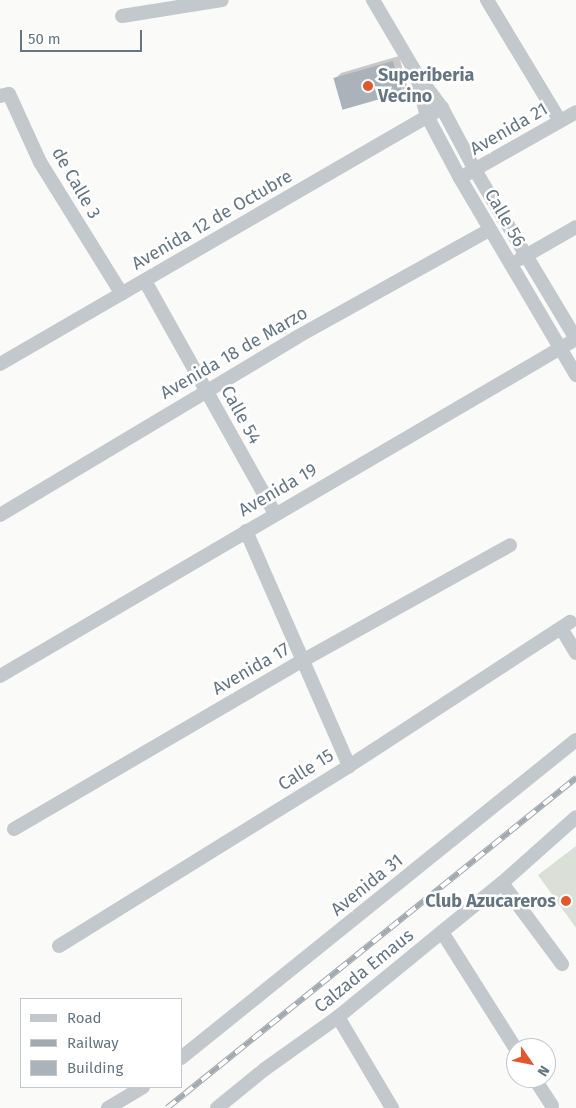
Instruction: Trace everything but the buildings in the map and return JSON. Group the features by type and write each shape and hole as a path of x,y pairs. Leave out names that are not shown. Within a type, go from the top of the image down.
{"street":[{"path":"122,16 222,0"},
{"name":"Calle 56","path":"373,0 416,73 442,108 475,170 576,339"},
{"path":"488,0 560,121"},
{"name":"Calle 56","path":"416,73 427,116 489,230 576,375"},
{"name":"de Calle 3","path":"0,96 9,94 40,162 122,294"},
{"name":"Avenida 12 de Octubre","path":"0,364 442,108"},
{"name":"Avenida 21","path":"460,178 576,112"},
{"path":"511,264 576,227"},
{"name":"Avenida 18 de Marzo","path":"0,515 206,391 489,230"},
{"name":"Calle 54","path":"145,281 275,514"},
{"name":"Avenida 19","path":"0,676 576,339"},
{"path":"246,531 349,766"},
{"name":"Avenida 17","path":"14,829 302,661 510,545"},
{"name":"Calle 15","path":"59,946 349,766 566,625 576,653"},
{"name":"Avenida 31","path":"182,1057 576,740"},
{"name":"Calzada Emaus","path":"216,1108 265,1069 338,1017 502,883 576,817"},
{"path":"502,883 562,964"},
{"path":"442,932 509,1038"},
{"path":"338,1017 392,1108"},
{"path":"108,1108 141,1088"},
{"path":"540,1088 552,1106"}],"shaded area":[{"name":"Club Azucareros","path":"576,846 576,928 538,875"}],"railway":[{"path":"167,1108 576,778"}],"place":[{"name":"Superiberia Vecino","path":"368,86"},
{"name":"Club Azucareros","path":"566,901"}]}
